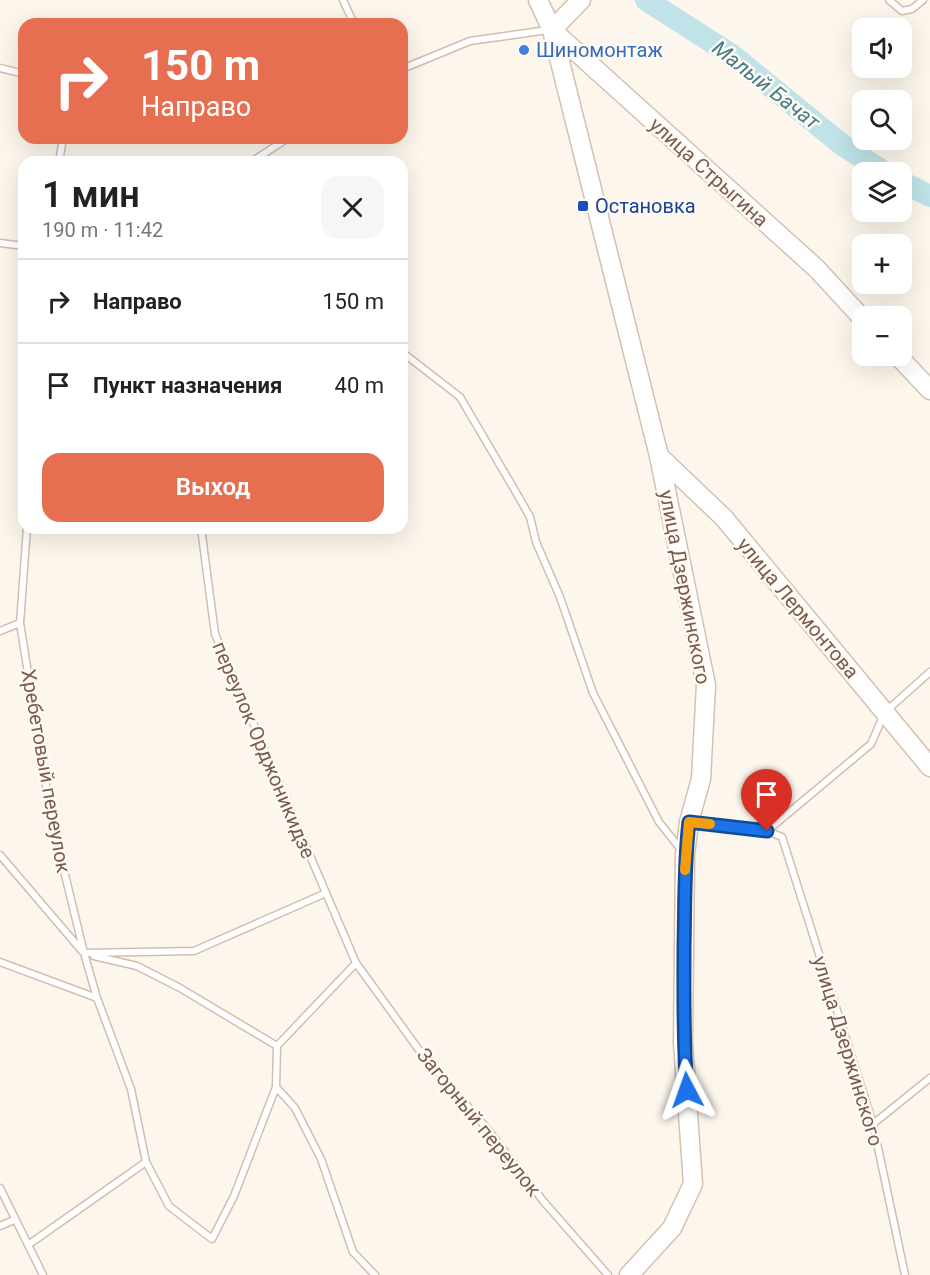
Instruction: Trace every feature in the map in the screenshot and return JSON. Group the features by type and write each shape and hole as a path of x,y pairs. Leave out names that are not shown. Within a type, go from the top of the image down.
{"street":[{"path":"538,0 552,30 581,0"},
{"name":"улица Стрыгина","path":"552,30 817,269 852,307"},
{"name":"улица Дзержинского","path":"552,30 659,456 706,686 701,779 689,822 685,855 684,1043 693,1184 672,1228 629,1275"},
{"path":"907,366 930,390"},
{"name":"улица Лермонтова","path":"659,456 724,518 930,767"}],"lane":[{"path":"343,0 351,18"},
{"path":"889,0 902,11 912,9 923,0"},
{"path":"408,67 470,41 552,30"},
{"path":"0,68 18,72"},
{"path":"261,156 279,144"},
{"path":"0,243 18,245"},
{"path":"408,357 460,397 530,517 536,542 560,597 593,693 659,822 685,855"},
{"name":"Хребетовый переулок","path":"27,534 20,623 51,817 84,953 97,998 131,1089 146,1162 169,1206 212,1239 234,1196 276,1087"},
{"name":"переулок Орджоникидзе","path":"202,534 214,634 356,963"},
{"path":"0,631 20,623"},
{"path":"689,822 767,831 871,744 885,712 930,672"},
{"name":"улица Дзержинского","path":"767,831 782,837 873,1124 905,1275"},
{"path":"0,855 84,953 137,966 180,988 277,1046"},
{"path":"84,953 194,951 326,893"},
{"path":"0,962 97,998"},
{"path":"356,963 277,1046 276,1087 295,1108 321,1159 353,1252 375,1275"},
{"name":"Загорный переулок","path":"356,963 419,1050 489,1131 544,1202 608,1275"},
{"path":"873,1124 930,1078"},
{"path":"28,1245 146,1162"},
{"path":"0,1188 43,1275"},
{"path":"0,1226 14,1220"}],"waterway":[{"name":"Малый Бачат","path":"646,0 732,55 841,144 869,162"},
{"name":"Малый Бачат","path":"912,187 930,196"}],"slow traffic":[{"path":"685,870 689,822 710,824"}],"place":[{"name":"Шиномонтаж","path":"524,50"},
{"name":"Остановка","path":"583,206"}],"route":[{"path":"687,1090 684,1043 685,855 689,822 767,831"}]}
